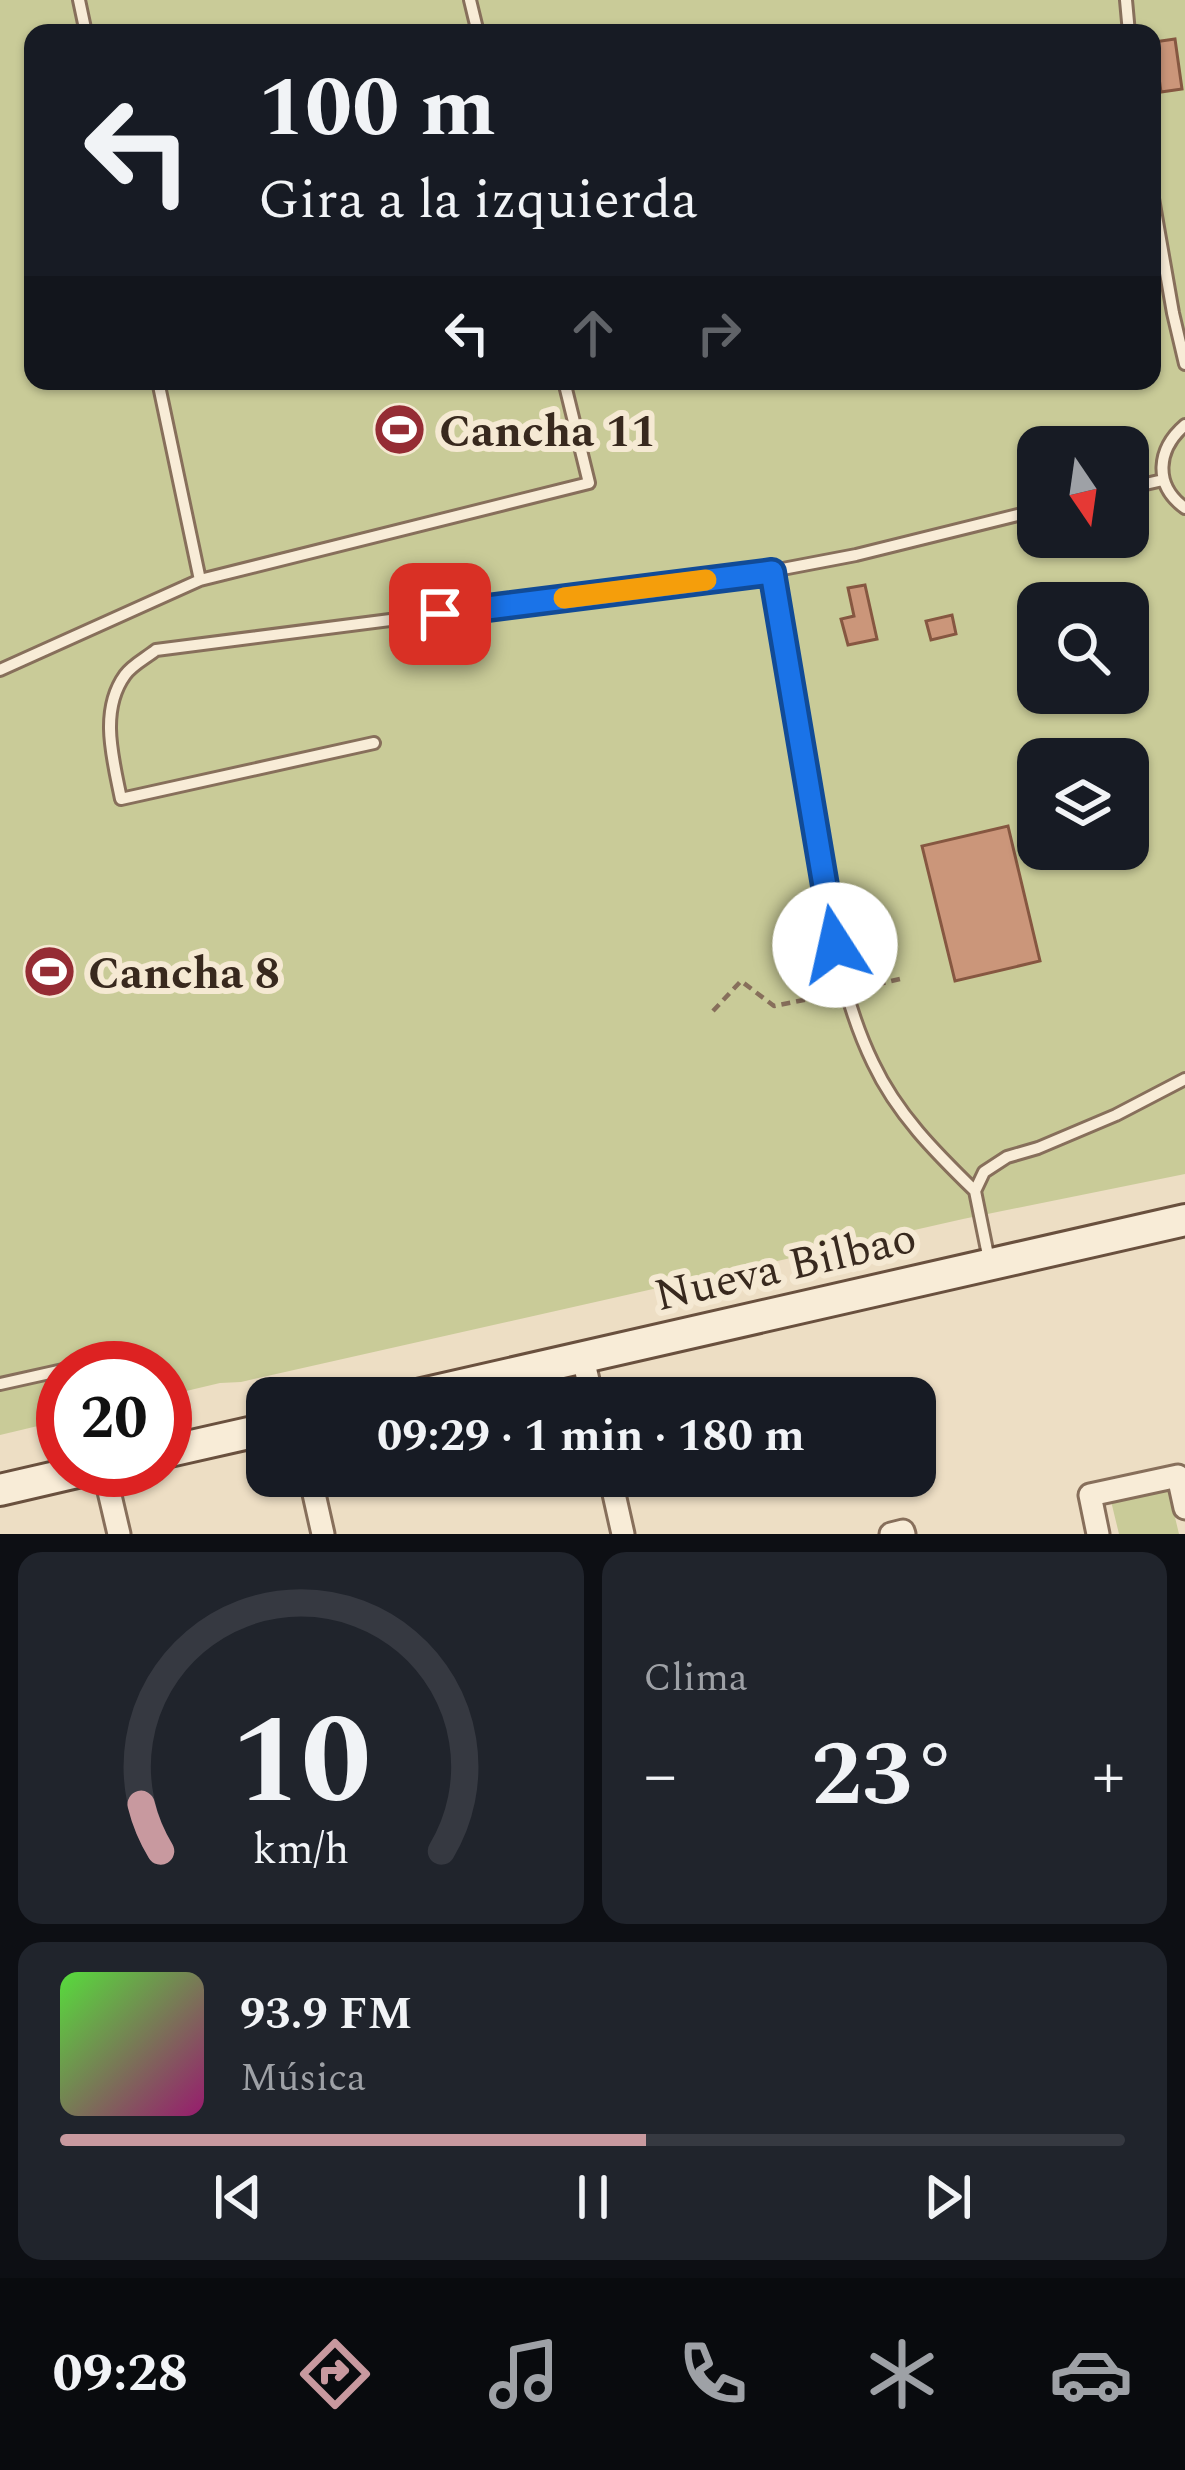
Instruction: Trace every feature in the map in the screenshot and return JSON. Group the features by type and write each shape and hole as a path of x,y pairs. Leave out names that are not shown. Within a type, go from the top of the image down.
{"street":[{"name":"Nueva Bilbao","path":"498,1377 1185,1220"},
{"path":"583,1358 587,1377"},
{"path":"192,1446 246,1434"},
{"path":"1098,1534 1090,1495 1178,1476 1185,1508"},
{"path":"0,1490 36,1482"},
{"path":"110,1497 119,1534"},
{"path":"315,1497 323,1534"},
{"path":"615,1497 623,1534"},
{"path":"891,1534 904,1534"}],"lane":[{"path":"1161,244 1185,364"},
{"path":"160,390 200,580"},
{"path":"0,670 200,580 589,483 566,390"},
{"path":"1185,425 1173,435 1161,464 1169,493 1185,508"},
{"path":"1149,483 1163,480"},
{"path":"374,743 121,799 109,741 120,685 127,672 156,650 772,572 1017,515"},
{"path":"772,572 835,945 852,1018 900,1110 922,1140 975,1191"},
{"path":"990,1264 975,1191 983,1172 1006,1157 1116,1115 1185,1079"},
{"path":"0,1384 36,1376"}],"path":[{"path":"872,986 904,978"},
{"path":"713,1012 742,980 774,1006 799,1002"}],"green space":[{"path":"0,0 1185,0 1185,1174 192,1390 192,1341 36,1341 36,1426 0,1435"},
{"path":"1168,1488 1179,1534 1119,1534 1111,1501"}],"building":[{"path":"1175,39 1182,89 1161,92 1161,41"},
{"path":"865,585 877,639 848,645 841,619 854,616 848,588"},
{"path":"952,615 956,634 931,640 926,621"},
{"path":"1008,826 1040,961 955,981 922,846"}],"slow traffic":[{"path":"564,598 706,580"}],"place":[{"name":"Cancha 11","path":"400,430"},
{"name":"Cancha 8","path":"49,972"}],"route":[{"path":"440,614 772,572 835,945"}]}
